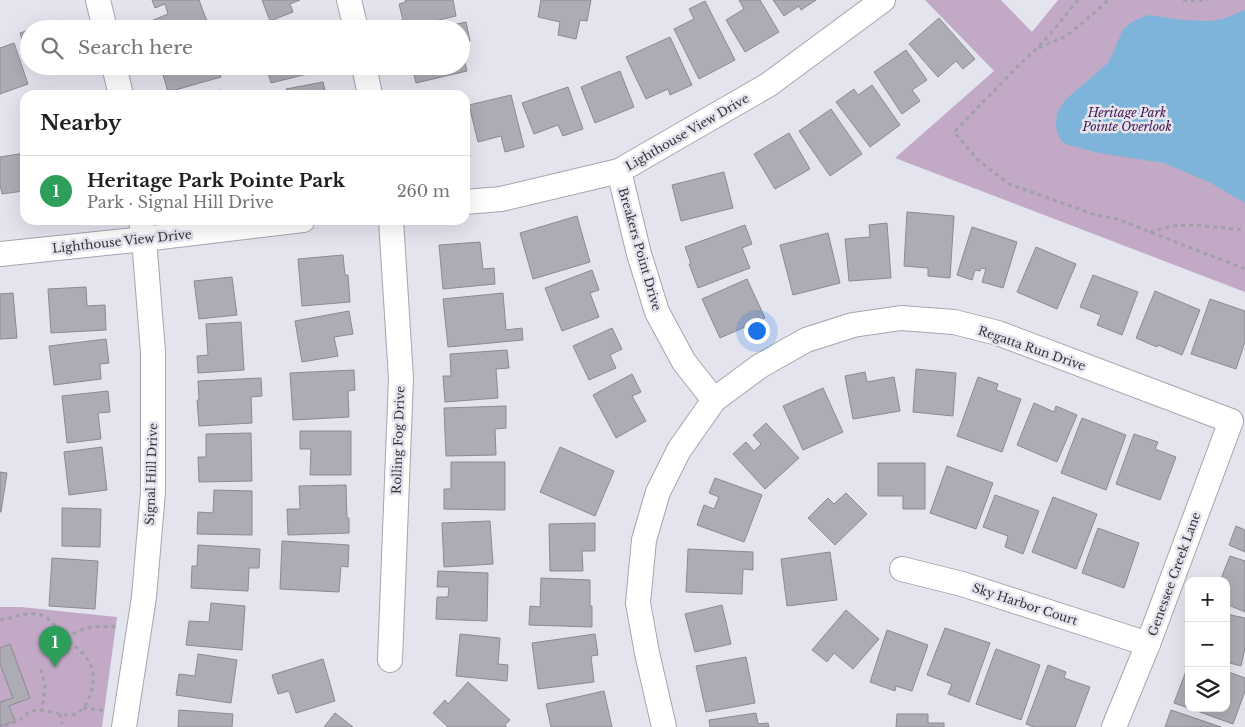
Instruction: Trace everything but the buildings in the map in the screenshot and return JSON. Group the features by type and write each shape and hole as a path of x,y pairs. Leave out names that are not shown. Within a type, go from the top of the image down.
{"street":[{"path":"98,0 103,20"},
{"path":"350,0 354,20"},
{"name":"Lighthouse View Drive","path":"470,202 501,199 619,171 768,85 883,0"},
{"path":"116,75 120,90"},
{"path":"366,75 369,90"},
{"name":"Breakers Point Drive","path":"619,171 639,254 657,312 684,362 714,400"},
{"name":"Lighthouse View Drive","path":"0,254 142,230 222,225"},
{"name":"Rolling Fog Drive","path":"390,225 400,378 390,660"},
{"name":"Signal Hill Drive","path":"124,727 144,597 153,492 153,352 142,230"},
{"name":"Regatta Run Drive","path":"664,727 638,603 644,540 658,492 679,450 714,400 760,366 806,340 853,325 901,318 954,322 998,333 1231,420"},
{"name":"Genessee Creek Lane","path":"1114,727 1148,644 1231,420"},
{"name":"Sky Harbor Court","path":"902,569 962,584 1148,644"}],"path":[{"path":"1078,0 1058,26 954,132 978,160 1009,184 1093,214 1117,219 1245,269"},
{"path":"1036,49 1066,36 1108,0"},
{"path":"1183,0 1208,0"},
{"path":"1149,232 1172,226 1195,225 1245,230"},
{"path":"0,620 32,613 45,616 57,626 88,660 92,669 93,688 88,702 79,713 74,715 42,710 30,711 20,720 3,727"},
{"path":"66,638 86,627 121,627"},
{"path":"41,669 45,686 42,710"},
{"path":"60,714 62,724"}],"green space":[{"name":"Heritage Park Pointe Overlook","path":"925,0 1001,0 1032,32 1058,0 1245,0 1245,292 895,158 994,71"},
{"path":"0,607 21,607 117,617 102,727 0,727"}],"water":[{"path":"1245,10 1245,203 1209,182 1164,163 1099,153 1065,144 1061,140 1057,133 1057,113 1065,100 1109,62 1123,29 1135,20 1149,15 1183,20 1209,21 1223,19"}],"place":[{"name":"Heritage Park Pointe Park","path":"55,667"}]}
